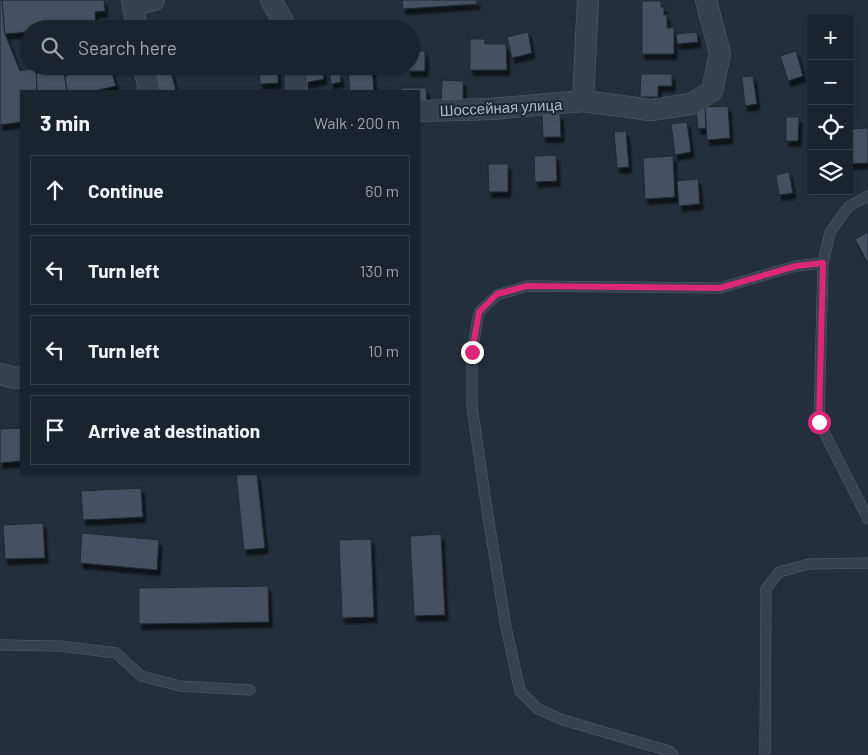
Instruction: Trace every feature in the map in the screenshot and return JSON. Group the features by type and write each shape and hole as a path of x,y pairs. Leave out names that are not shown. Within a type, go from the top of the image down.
{"street":[{"path":"135,20 132,2 154,0"},
{"path":"271,0 282,20"},
{"name":"Шоссейная улица","path":"583,101 588,0"},
{"name":"Шоссейная улица","path":"420,111 491,109 583,101 651,110 691,104 712,91 720,54 706,0"},
{"path":"146,75 149,90"},
{"path":"296,75 297,90"},
{"path":"0,374 15,378 20,377"}],"lane":[{"path":"868,196 849,206 830,232 823,263 819,422 868,519"},
{"path":"673,755 669,751 563,720 538,708 520,691 506,627 472,407 472,352 479,312 497,294 527,286 720,288 796,266 823,263"},
{"path":"765,755 766,589 779,572 809,564 868,563"},
{"path":"0,645 60,646 116,653 141,676 180,686 250,690"}],"building":[{"path":"0,0 2,0 5,34 20,75 36,75 37,90 20,90 20,122 0,125"},
{"path":"2,0 104,0 105,11 95,12 96,20 20,20 20,33 5,34"},
{"path":"402,0 477,0 477,4 403,9"},
{"path":"642,1 661,1 661,7 664,7 664,15 667,15 667,28 674,28 674,54 642,54"},
{"path":"528,32 532,53 512,58 507,37"},
{"path":"697,32 698,42 677,44 676,34"},
{"path":"470,39 485,39 485,44 506,44 507,70 470,70"},
{"path":"420,51 425,51 425,71 420,71"},
{"path":"796,51 803,76 788,81 780,56"},
{"path":"641,74 672,74 672,86 658,86 658,97 640,97"},
{"path":"36,75 64,75 67,90 37,90"},
{"path":"113,75 116,86 98,90 67,90 65,76"},
{"path":"153,75 172,75 176,90 156,90"},
{"path":"260,75 278,75 278,83 260,84"},
{"path":"302,75 323,75 324,79 303,83"},
{"path":"330,75 340,75 341,82 331,84"},
{"path":"349,75 373,75 374,90 350,90"},
{"path":"753,76 757,104 745,106 742,77"},
{"path":"442,80 463,81 463,107 441,106"},
{"path":"401,88 426,88 427,106 420,106 420,90 401,90"},
{"path":"728,106 730,138 707,140 705,107"},
{"path":"705,107 706,128 698,129 696,108"},
{"path":"542,114 560,114 561,137 543,137"},
{"path":"786,117 799,117 798,141 786,141"},
{"path":"687,122 691,152 675,155 671,124"},
{"path":"868,128 868,163 853,164 853,129"},
{"path":"626,131 629,167 617,168 614,132"},
{"path":"556,155 557,181 535,182 534,156"},
{"path":"673,156 675,197 645,199 643,158"},
{"path":"488,164 508,164 508,192 489,192"},
{"path":"789,172 793,193 779,195 776,175"},
{"path":"698,179 700,204 679,206 677,181"},
{"path":"868,232 868,264 855,239"},
{"path":"20,428 20,461 0,463 0,429"},
{"path":"236,475 257,475 265,548 244,550"},
{"path":"141,488 143,517 83,520 81,491"},
{"path":"43,523 45,558 5,559 3,525"},
{"path":"82,533 159,540 157,570 80,563"},
{"path":"441,534 445,615 414,616 410,536"},
{"path":"371,539 374,617 342,618 339,540"},
{"path":"268,586 269,622 139,624 139,588"}],"route":[{"path":"472,352 479,312 497,294 527,286 720,288 796,266 823,263 819,422"}]}
